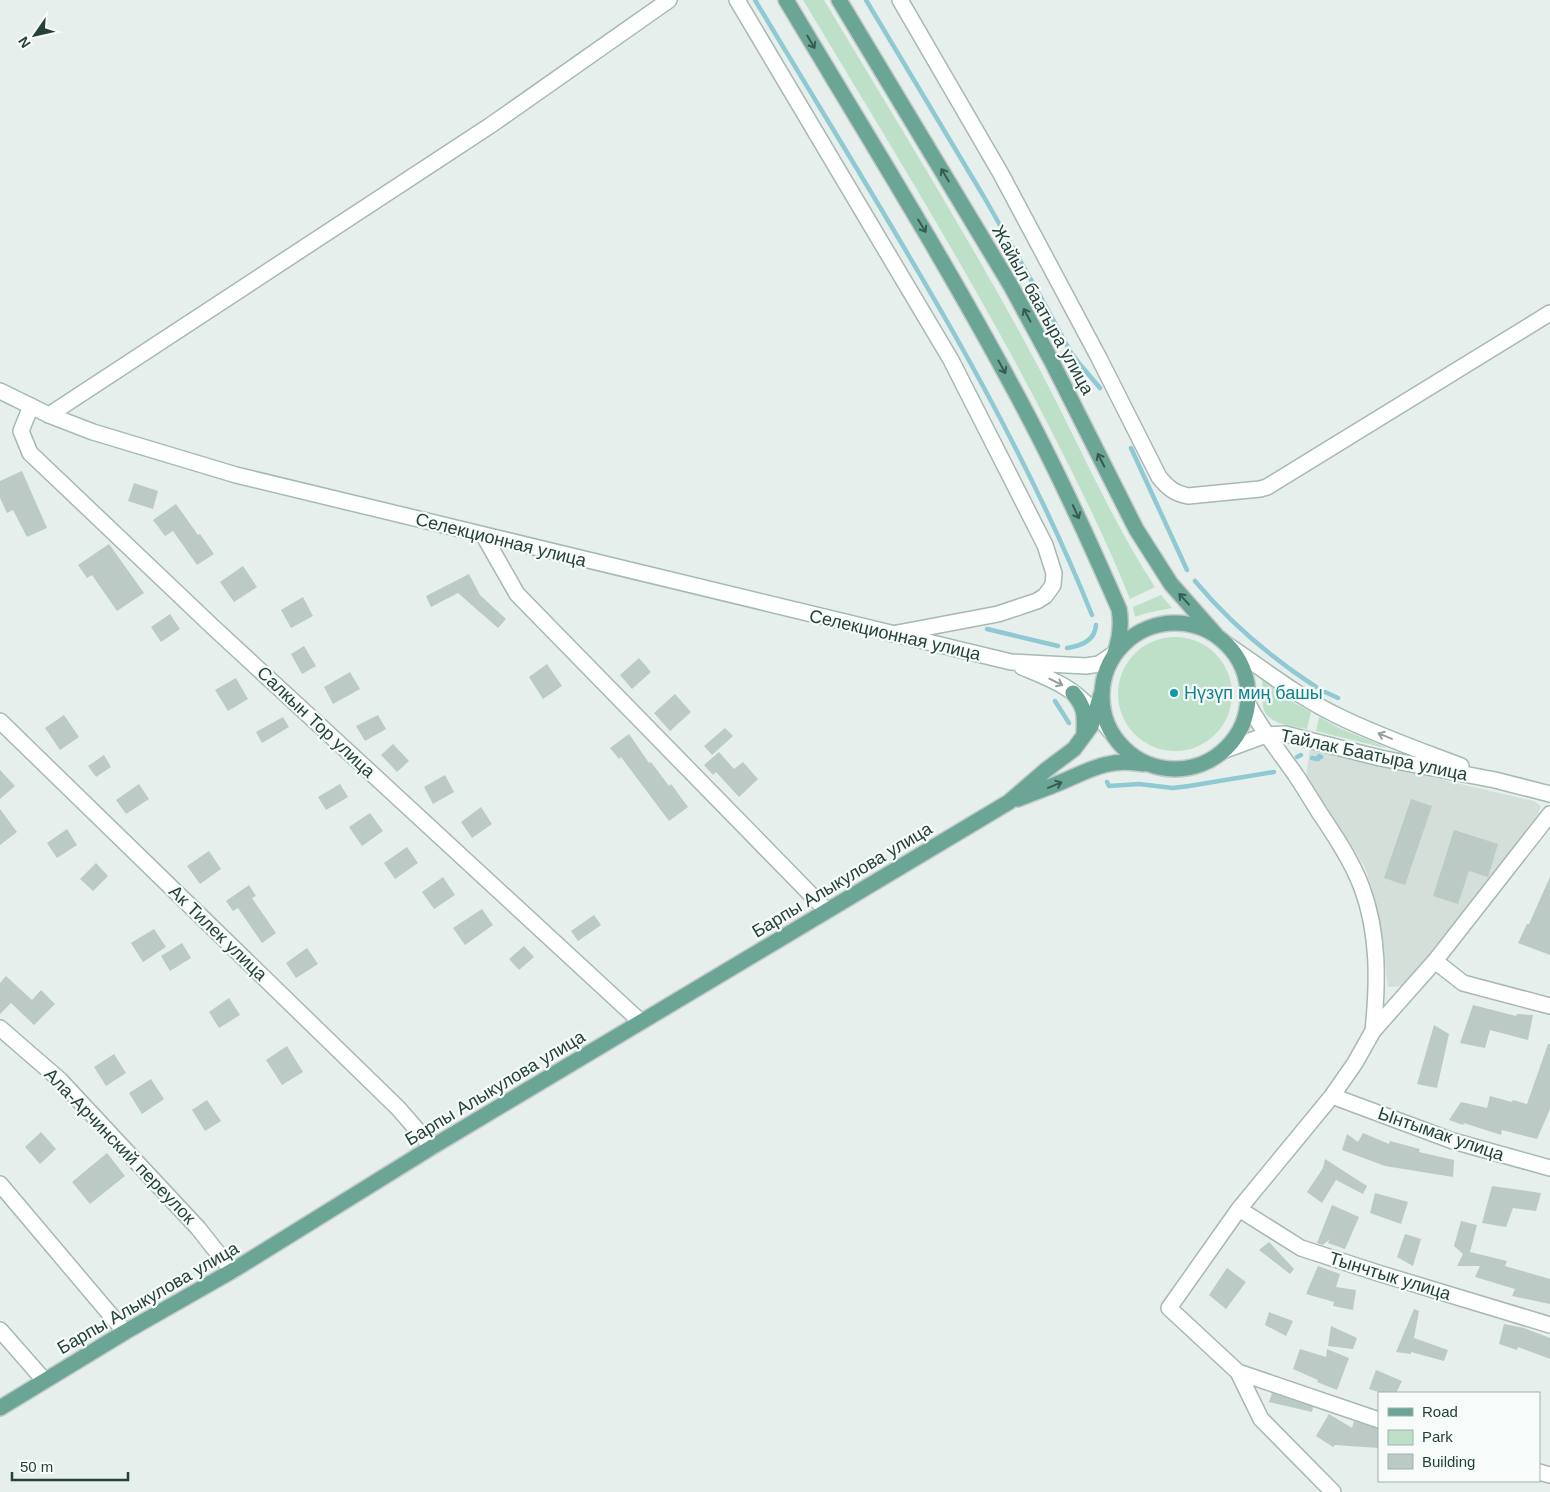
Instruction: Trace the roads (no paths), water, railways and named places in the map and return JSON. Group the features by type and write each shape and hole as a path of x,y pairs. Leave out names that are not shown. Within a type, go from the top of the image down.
{"main road":[{"path":"786,0 928,237 1016,394 1074,509 1119,609 1120,635 1115,653 1105,672 1101,695 1102,708 1111,732 1128,752 1138,760 1150,765 1176,770 1190,768 1208,761 1225,750 1241,729 1248,704 1246,678 1235,654 1221,639 1192,624 1166,623 1141,630 1115,653"},
{"name":"Жайыл баатыра улица","path":"839,0 1011,286 1052,362 1136,529 1171,584 1221,639"},
{"path":"1073,692 1081,703 1084,714 1084,738"},
{"name":"Барпы Алыкулова улица","path":"1010,802 1046,770 1074,749 1084,738 1096,714 1101,695"},
{"name":"Барпы Алыкулова улица","path":"0,1408 125,1332 232,1272 432,1147 826,910 1010,802 1103,765 1131,762 1150,765"}],"street":[{"path":"49,415 491,125 669,0"},
{"path":"737,0 951,360 1045,545 1054,573 1052,585 1045,596 1037,602 998,614 892,634"},
{"path":"900,0 1001,174 1099,358 1159,477 1168,488 1176,493 1188,496 1260,490 1550,313"},
{"name":"Селекционная улица","path":"0,391 49,415 121,442 236,475 1011,662 1055,681 1073,692 1096,714 1111,732"},
{"name":"Салкын Тор улица","path":"31,406 21,431 30,453 214,628 641,1022"},
{"path":"484,536 517,594 826,910"},
{"name":"Тайлак Баатыра улица","path":"1221,639 1296,691 1336,715 1495,780"},
{"name":"Селекционная улица","path":"1011,662 1086,666 1099,664 1115,653"},
{"path":"1248,704 1266,735 1295,774 1336,838 1362,887 1369,911 1376,956 1377,978 1373,1031"},
{"name":"Ак Тилек улица","path":"0,721 398,1108 432,1147"},
{"name":"Тайлак Баатыра улица","path":"1225,750 1266,735 1285,734 1380,758 1495,780 1550,794"},
{"path":"1333,1492 1261,1419 1238,1372 1169,1308 1239,1208 1332,1096 1355,1063 1373,1031 1435,960 1550,814"},
{"path":"1435,960 1463,983 1550,1006"},
{"name":"Ала-Арчинский переулок","path":"0,1028 60,1080 198,1228 232,1272"},
{"name":"Ынтымак улица","path":"1332,1096 1453,1141 1550,1168"},
{"path":"0,1184 125,1332"},
{"name":"Тынчтык улица","path":"1239,1208 1301,1248 1378,1274 1550,1325"},
{"path":"0,1330 44,1380"},
{"path":"1238,1372 1378,1420"}],"waterway":[{"path":"755,0 891,225 979,378 1057,534 1092,615"},
{"path":"866,0 984,197 1070,351 1100,388"},
{"path":"1131,448 1187,570"},
{"path":"1195,581 1222,611 1251,638 1316,687"},
{"path":"1067,648 1077,646 1090,639 1096,625"},
{"path":"987,629 1058,646"},
{"path":"1325,692 1338,698"},
{"path":"1055,701 1069,723"},
{"path":"1297,757 1301,755"},
{"path":"1312,758 1318,759 1319,756 1321,757"},
{"path":"1107,782 1109,786 1139,784 1173,788 1274,772"}],"place":[{"name":"Нүзүп миң башы","path":"1174,693"}]}
